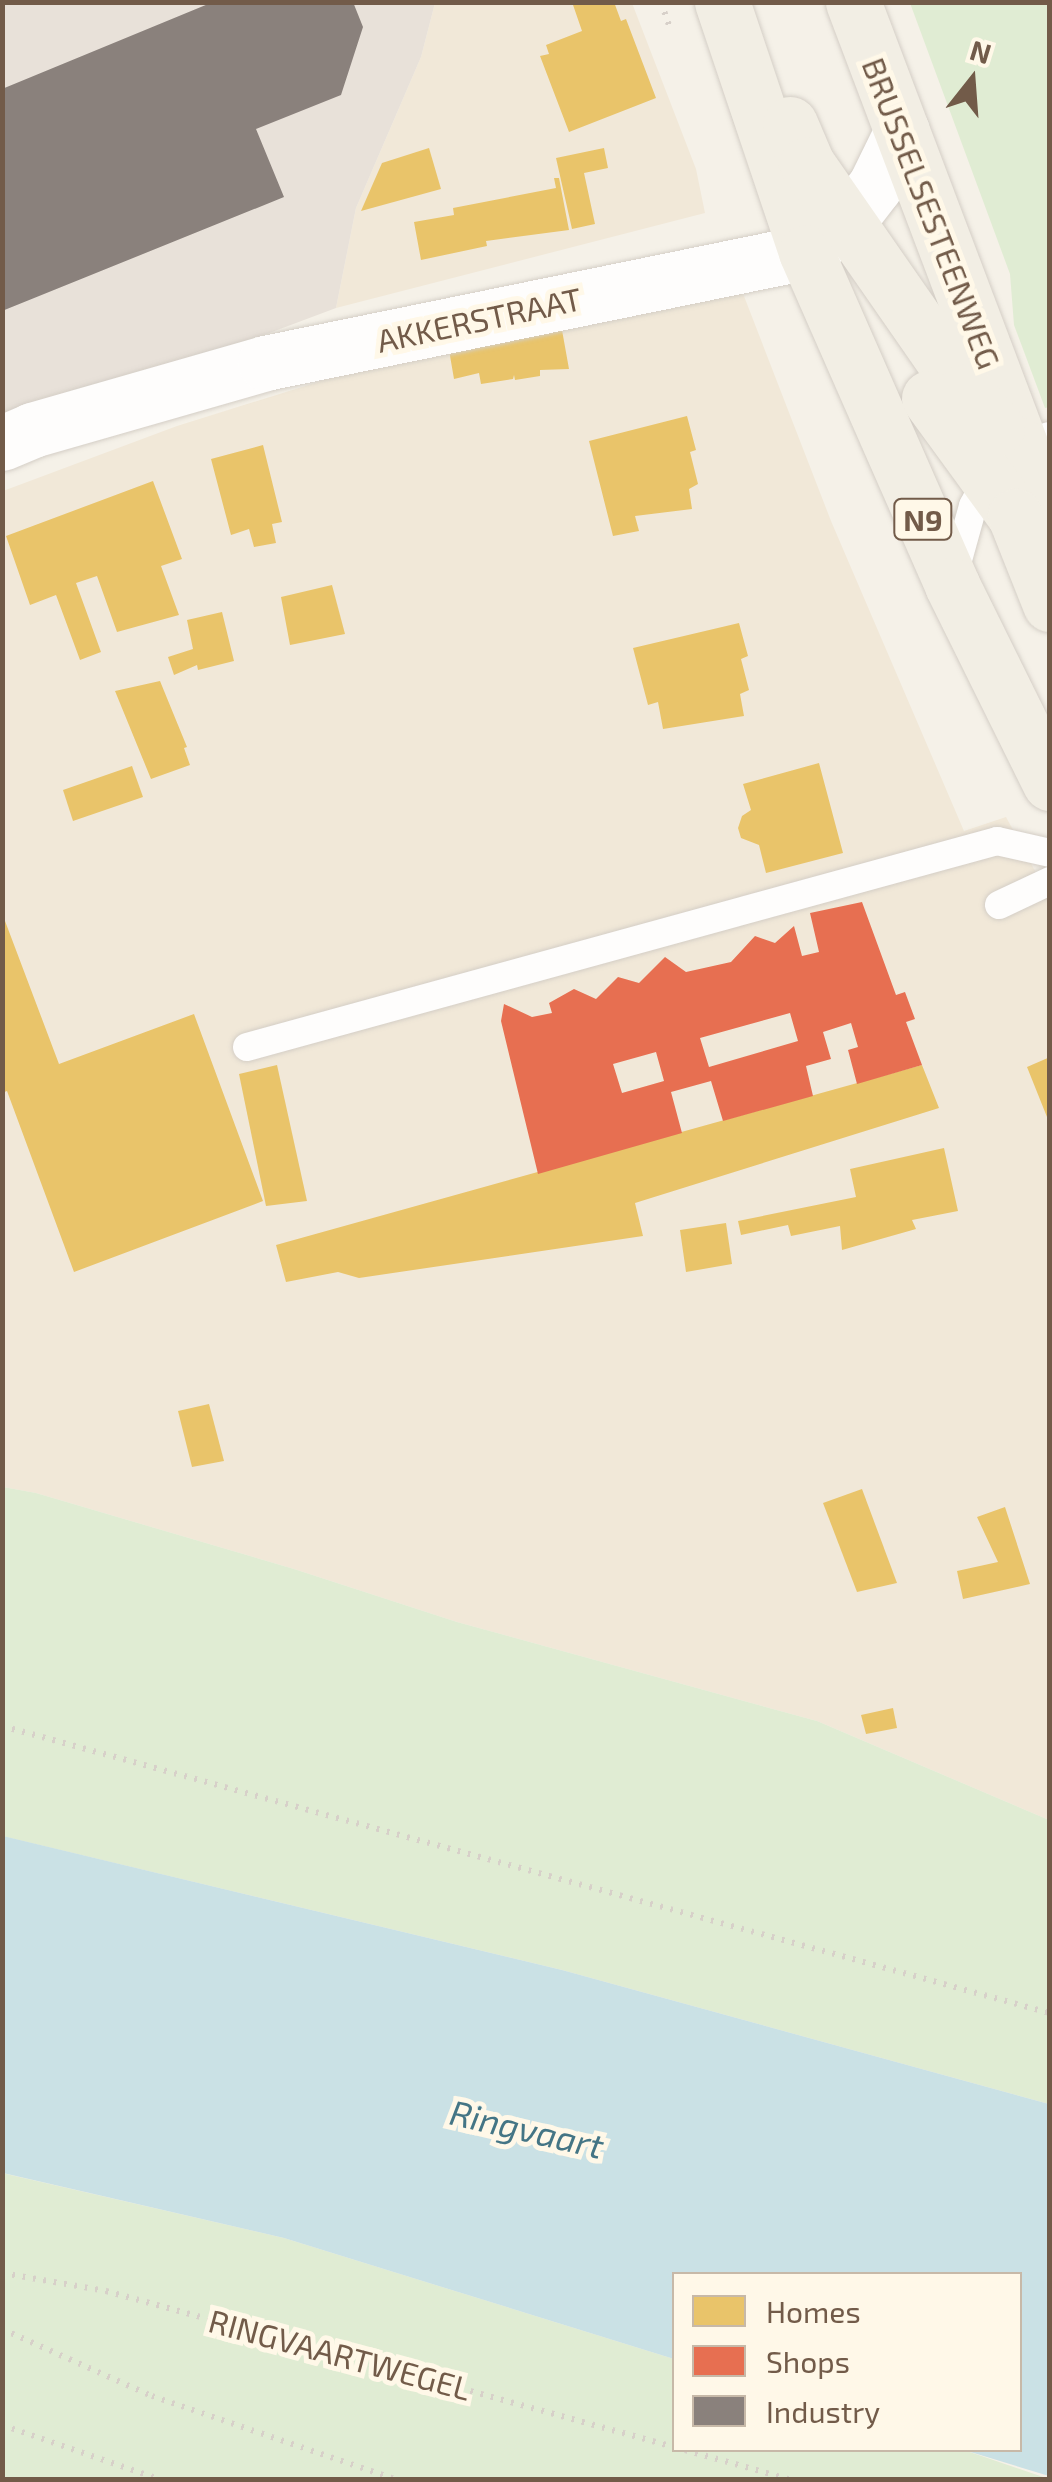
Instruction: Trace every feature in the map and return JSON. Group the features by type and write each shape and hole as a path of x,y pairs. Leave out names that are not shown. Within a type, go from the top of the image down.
{"main road":[{"name":"N9","path":"722,2 827,236 952,585 1050,783"},
{"path":"736,2 808,164 827,236 855,296 1019,453 1015,516 1050,604"},
{"name":"BRUSSELSESTEENWEG","path":"853,2 1050,538"}],"street":[{"path":"827,236 875,186 902,131"},
{"name":"AKKERSTRAAT","path":"2,443 32,430 265,364 827,236"}],"lane":[{"path":"952,585 973,506 1019,453"},
{"path":"247,1048 997,842 1050,854"},
{"path":"999,905 1050,881"}],"path":[{"path":"2,1726 1050,2013"},
{"name":"RINGVAARTWEGEL","path":"2,2272 106,2291 672,2446"},
{"path":"2,2329 152,2396 397,2480"},
{"path":"2,2425 162,2480"},
{"path":"692,2452 792,2480"}],"shaded area":[{"path":"3,3 435,3 421,57 356,208 336,308 3,433"},
{"path":"435,3 632,3 696,169 705,213 336,308 356,208 421,57"},
{"path":"742,291 831,521 964,831 1006,817 1049,897 1049,1820 817,1721 457,1622 294,1569 36,1493 3,1487 3,491 177,426 420,350"}],"green space":[{"path":"910,3 1049,3 1049,407 1045,408 1014,325 1010,274"},
{"path":"3,1487 36,1493 294,1569 457,1622 817,1721 1049,1820 1049,2104 562,1970 2,1836"},
{"path":"2,2173 284,2238 672,2358 672,2452 970,2452 1049,2479 3,2479"}],"water":[{"name":"Ringvaart","path":"3,1836 562,1970 1049,2104 1049,2476 971,2452 1022,2452 1022,2272 672,2272 672,2358 284,2238 3,2173"}],"building: Homes":[{"path":"572,2 614,2 621,21 626,19 656,98 569,132 540,56 549,54 546,45 582,31"},
{"path":"429,148 441,189 361,211 382,163"},
{"path":"604,148 608,168 584,173 595,224 572,229 556,158"},
{"path":"554,178 559,178 569,230 486,241 487,246 421,260 414,222 454,215 453,208 556,188"},
{"path":"562,330 569,369 540,370 540,376 515,380 514,375 513,379 481,384 479,373 454,379 449,350"},
{"path":"687,416 696,450 690,452 698,484 689,489 692,509 635,516 639,531 613,536 589,441"},
{"path":"263,445 282,522 272,524 276,543 254,547 249,529 231,535 211,459"},
{"path":"153,481 182,559 161,566 179,615 117,632 97,576 76,583 101,652 80,660 56,595 30,605 6,536"},
{"path":"332,585 345,634 290,645 281,597"},
{"path":"222,612 234,661 198,670 197,665 174,675 168,657 193,649 187,620"},
{"path":"739,623 748,656 741,659 749,690 740,694 744,716 663,729 658,702 648,705 633,648"},
{"path":"160,681 187,747 184,748 190,765 151,779 115,691"},
{"path":"819,763 843,853 766,873 759,845 741,838 738,828 742,816 751,810 743,784"},
{"path":"132,766 143,797 73,821 63,790"},
{"path":"2,913 59,1064 194,1014 263,1201 74,1272 7,1091 2,1093"},
{"path":"1050,1057 1050,1122 1049,1122 1027,1067"},
{"path":"277,1065 307,1201 266,1206 239,1074"},
{"path":"922,1065 939,1108 635,1203 643,1236 359,1278 338,1272 286,1282 276,1245"},
{"path":"944,1148 958,1211 912,1220 916,1229 842,1250 840,1226 791,1236 788,1225 741,1235 738,1221 856,1197 850,1169"},
{"path":"726,1223 732,1264 686,1272 680,1230"},
{"path":"209,1404 224,1461 192,1467 178,1411"},
{"path":"862,1489 897,1583 857,1592 823,1503"},
{"path":"1005,1507 1030,1584 963,1599 957,1571 998,1562 977,1517"},
{"path":"893,1708 897,1728 866,1734 861,1715"}],"building: Shops":[{"path":"862,902 896,995 905,992 915,1019 906,1022 922,1065 857,1084 848,1050 858,1047 851,1023 823,1032 831,1059 806,1066 813,1096 723,1121 711,1081 671,1092 682,1133 538,1174 501,1021 504,1004 532,1017 552,1013 549,1003 574,989 596,999 618,977 639,983 665,957 686,972 731,962 755,936 775,943 794,926 802,956 819,952 810,913","holes":["790,1013 798,1041 709,1067 700,1038","656,1052 664,1081 622,1093 613,1064"]}],"building: Industry":[{"path":"213,2 353,2 363,27 341,95 256,129 284,197 2,311 2,89"}]}
